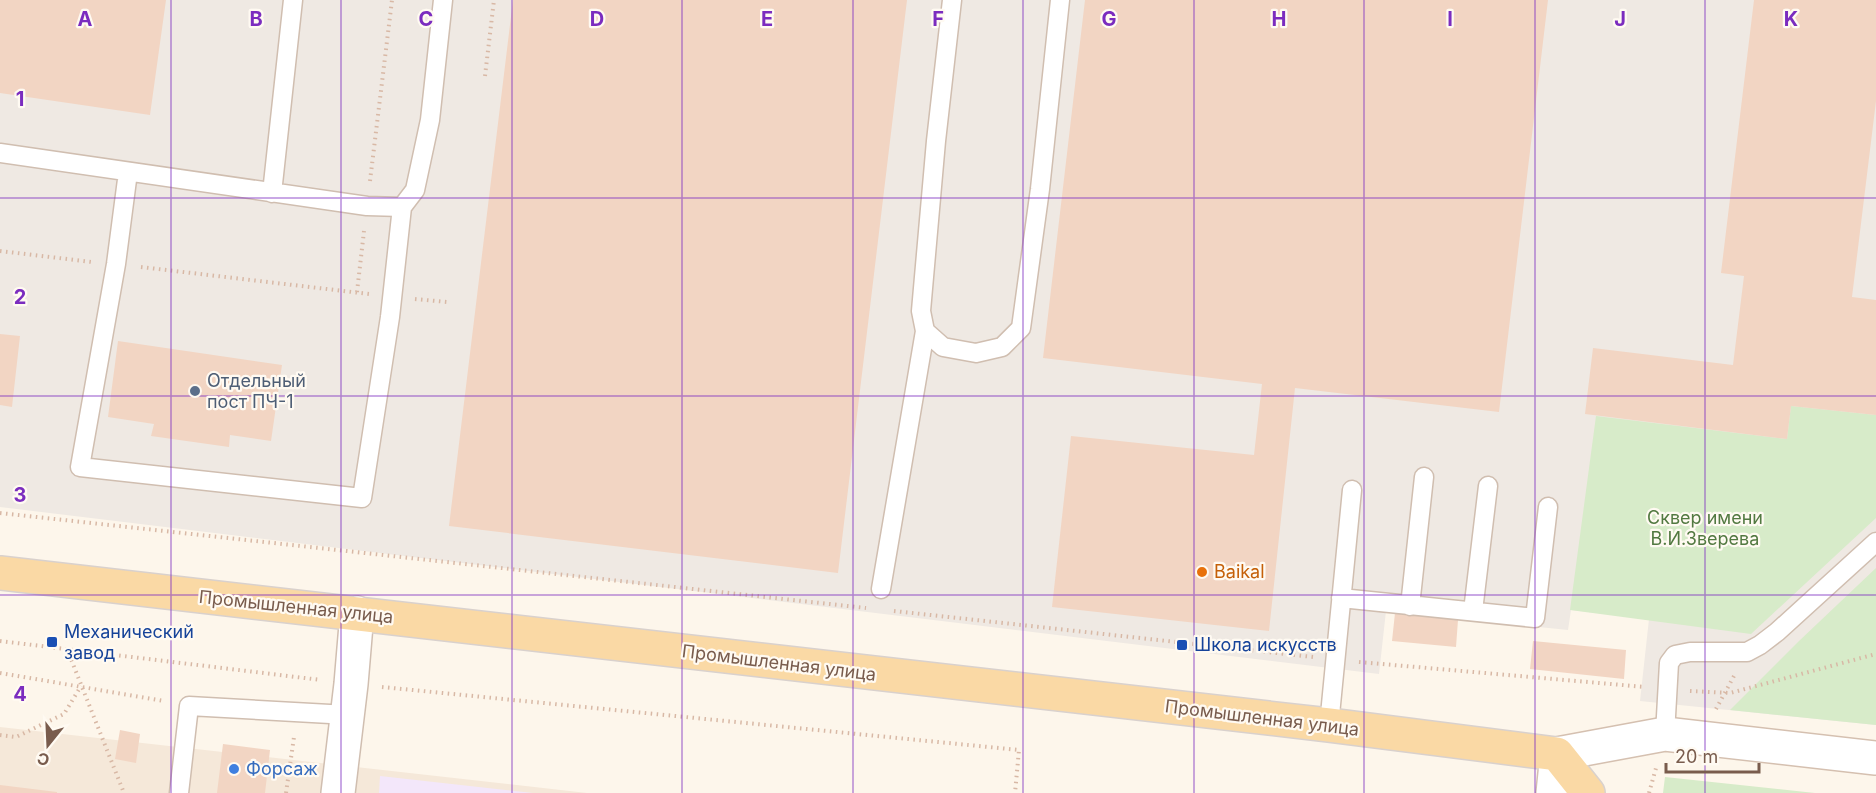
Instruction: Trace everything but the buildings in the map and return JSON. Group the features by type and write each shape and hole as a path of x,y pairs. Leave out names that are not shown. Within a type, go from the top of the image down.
{"main road":[{"name":"Промышленная улица","path":"0,573 1329,725 1557,754"},
{"path":"1557,754 1588,793"}],"street":[{"path":"338,793 357,613"},
{"path":"1553,793 1557,754 1665,734 1876,758"}],"lane":[{"path":"272,193 293,0"},
{"path":"128,172 116,264 80,466 362,498 393,296 402,207 415,190 430,120 443,0"},
{"path":"880,589 925,331 921,311 936,141 952,0"},
{"path":"925,331 943,347 976,353 1002,347 1021,328 1040,189 1060,0"},
{"path":"0,153 367,206 402,207"},
{"path":"1410,606 1424,477"},
{"path":"1473,611 1488,486"},
{"path":"1329,725 1352,490"},
{"path":"1341,598 1535,618 1548,507"},
{"path":"1665,734 1670,663 1674,655 1690,652 1747,652 1760,645 1876,542"},
{"path":"179,793 189,706 349,699"}],"path":[{"path":"357,292 392,0"},
{"path":"485,76 494,0"},
{"path":"0,251 447,303"},
{"path":"0,513 870,609"},
{"path":"894,611 1334,660 1668,690 1725,693 1876,654"},
{"path":"0,641 67,649 349,699 1019,750 1015,793"},
{"path":"67,649 124,793"},
{"path":"1714,712 1747,652"},
{"path":"0,673 189,706"},
{"path":"0,735 16,737 64,714 82,686"},
{"path":"1649,793 1665,734"}],"shaded area":[{"path":"0,0 1876,0 1876,725 1640,701 1649,619 1571,610 1568,630 1386,611 1379,674 0,507"},
{"path":"0,727 587,793 0,793"},
{"path":"380,776 533,793 379,793"}],"green space":[{"name":"Сквер имени В.И.Зверева","path":"1791,406 1876,415 1876,518 1751,634 1570,610 1596,416 1787,439"},
{"path":"1876,568 1876,725 1730,710 1799,641"},
{"path":"1665,777 1815,793 1663,793"}],"place":[{"name":"Отдельный пост ПЧ-1","path":"195,391"},
{"name":"Baikal","path":"1202,572"},
{"name":"Механический завод","path":"52,642"},
{"name":"Школа искусств","path":"1182,645"},
{"name":"Форсаж","path":"234,769"}]}
